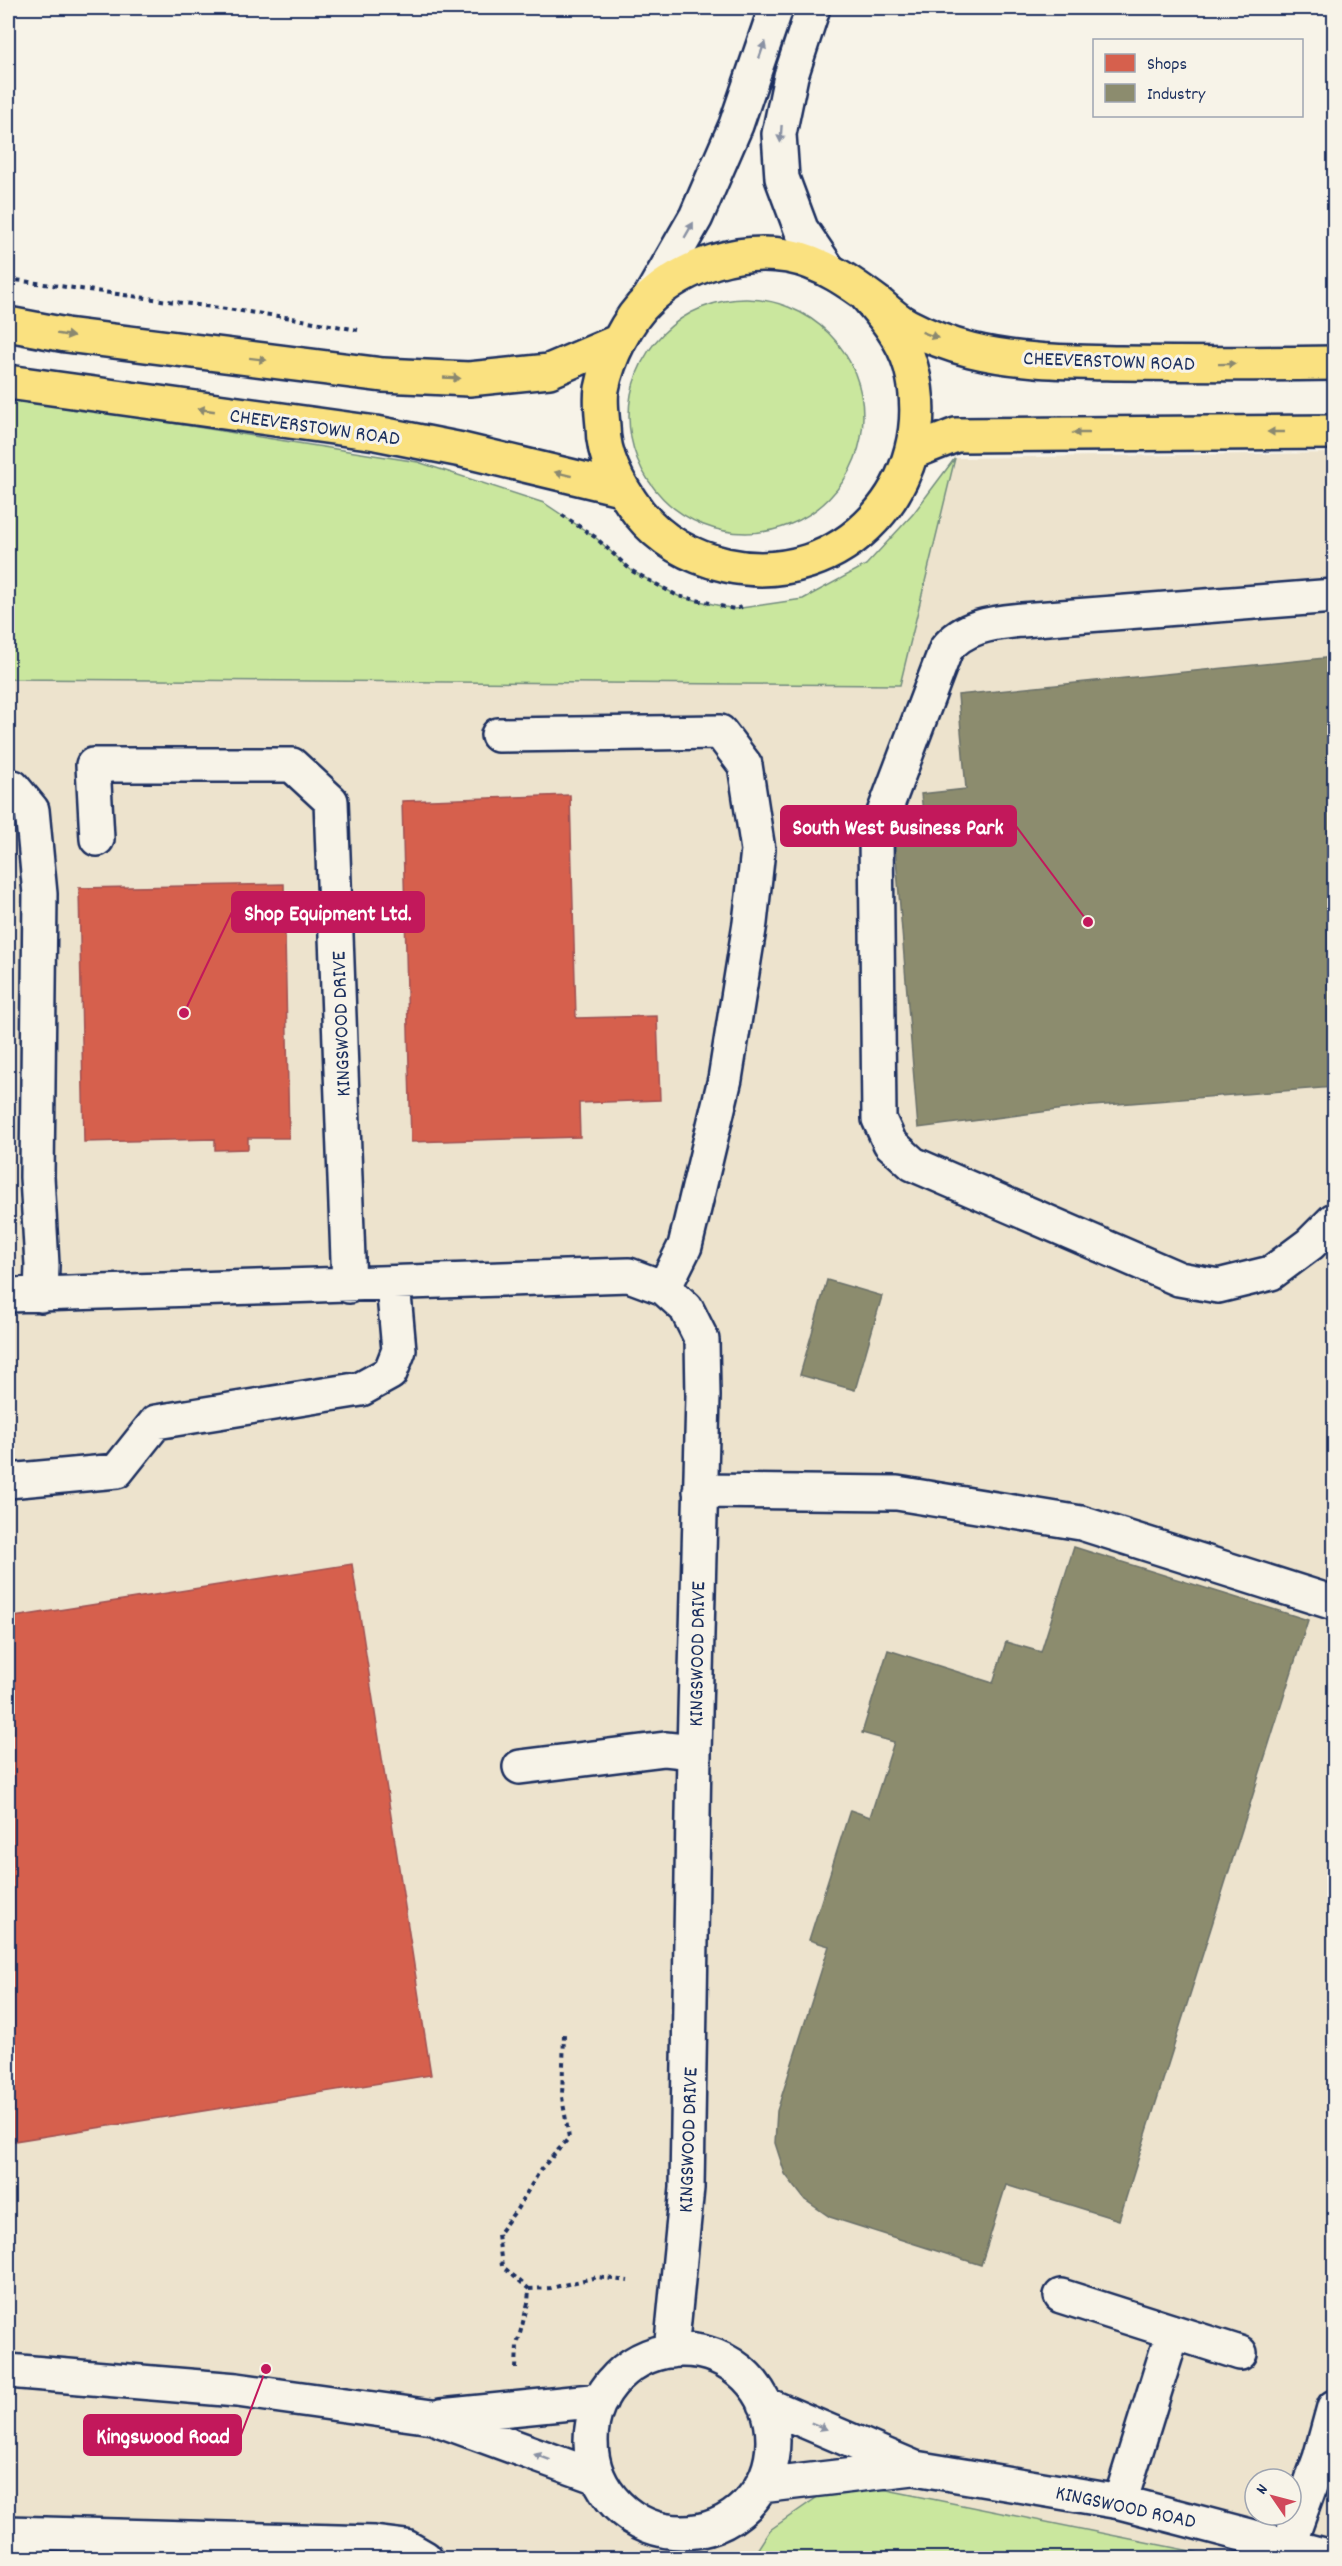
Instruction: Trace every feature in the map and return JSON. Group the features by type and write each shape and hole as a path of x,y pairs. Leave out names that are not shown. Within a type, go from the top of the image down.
{"main road":[{"name":"CHEEVERSTOWN ROAD","path":"864,293 892,326 911,365 918,408 913,452 890,501 853,540 804,564 794,566 751,571 698,559 652,530 620,488 603,440 602,390 617,342 649,299 693,268 745,254 788,256 828,269 864,293 906,326 970,350 1043,361 1196,364 1335,363"},
{"path":"8,324 66,335 383,375 469,379 549,371 617,342"},
{"name":"CHEEVERSTOWN ROAD","path":"8,382 376,434 462,450 620,488"},
{"path":"913,452 956,435 1335,432"}],"street":[{"path":"649,299 696,217 736,124 777,8"},
{"path":"813,8 791,76 780,145 782,178 801,229 828,269"},
{"path":"1335,596 990,623 954,638 946,649 931,693 879,823 876,846 879,1119 890,1143 914,1164 1179,1279 1218,1286 1271,1274 1310,1244 1335,1220"},
{"path":"498,735 720,732 745,765 758,850 750,922 725,1080 685,1246 664,1288"},
{"name":"KINGSWOOD DRIVE","path":"97,839 93,765 292,765 331,801 349,1286"},
{"path":"8,787 13,787 32,810 40,894 37,1177 42,1265 41,1295"},
{"name":"KINGSWOOD DRIVE","path":"8,1295 349,1286 629,1275 664,1288 686,1308 702,1340 700,1491 687,2188 671,2351"},
{"path":"8,1481 117,1471 156,1422 361,1389 390,1373 399,1350 393,1284"},
{"path":"700,1491 897,1493 1081,1523 1335,1603"},
{"path":"520,1767 665,1749 694,1752"},
{"path":"1061,2296 1240,2353"},
{"path":"1120,2502 1173,2332"},
{"path":"671,2351 700,2352 727,2362 750,2380 765,2404 773,2432 771,2460 761,2486 743,2509 690,2546 635,2520 613,2502 597,2477 591,2451 592,2424 601,2400 618,2376 643,2359 671,2351"},
{"path":"8,2371 237,2390 432,2417 597,2477"},
{"path":"432,2417 601,2400"},
{"name":"KINGSWOOD ROAD","path":"765,2404 915,2468 1120,2502 1289,2544 1335,2558"},
{"path":"1289,2544 1327,2461 1335,2408"},
{"name":"KINGSWOOD ROAD","path":"761,2486 915,2468"},
{"path":"8,2533 374,2543 406,2547 425,2559"}],"path":[{"path":"292,318 362,331"},
{"path":"561,514 595,537 632,571 678,597 734,609 745,607"},
{"path":"564,2034 562,2097 569,2138 541,2169 517,2209 498,2234 502,2266 529,2289 551,2288 597,2277 628,2281"},
{"path":"516,2372 517,2344 528,2303 529,2289"}],"shaded area":[{"path":"1334,453 1334,2558 8,2558 8,679 899,685 955,458"}],"green space":[{"path":"734,299 758,299 801,312 829,333 850,361 861,393 863,416 861,439 850,471 829,499 801,520 780,528 758,533 734,533 691,520 672,507 655,490 642,471 634,450 629,428 629,404 642,361 655,342 672,325 691,312 712,304"},
{"path":"8,397 418,462 544,503 595,537 632,571 678,596 734,609 803,599 866,565 913,514 955,458 900,685 8,679"},
{"path":"882,2489 1225,2558 752,2558 770,2530 819,2496"}],"building: Shops":[{"path":"570,795 576,1018 657,1016 660,1100 579,1103 580,1137 411,1142 402,801"},
{"path":"284,884 289,1138 248,1138 248,1149 215,1150 215,1139 84,1142 79,888"},
{"path":"352,1564 431,2075 8,2142 8,1618"}],"building: Industry":[{"path":"1334,657 1334,1087 1080,1107 918,1128 895,845 926,840 921,794 966,789 958,695"},
{"path":"827,1280 882,1296 855,1390 800,1375"},
{"path":"1074,1547 1308,1620 1119,2220 1006,2185 981,2265 830,2217 805,2200 785,2174 775,2143 777,2111 829,1946 809,1940 850,1810 870,1817 894,1742 862,1733 888,1650 993,1683 1006,1642 1041,1652"}],"place":[{"name":"South West Business Park","path":"1088,922"},
{"name":"Shop Equipment Ltd.","path":"184,1013"},
{"name":"Kingswood Road","path":"266,2369"}]}
